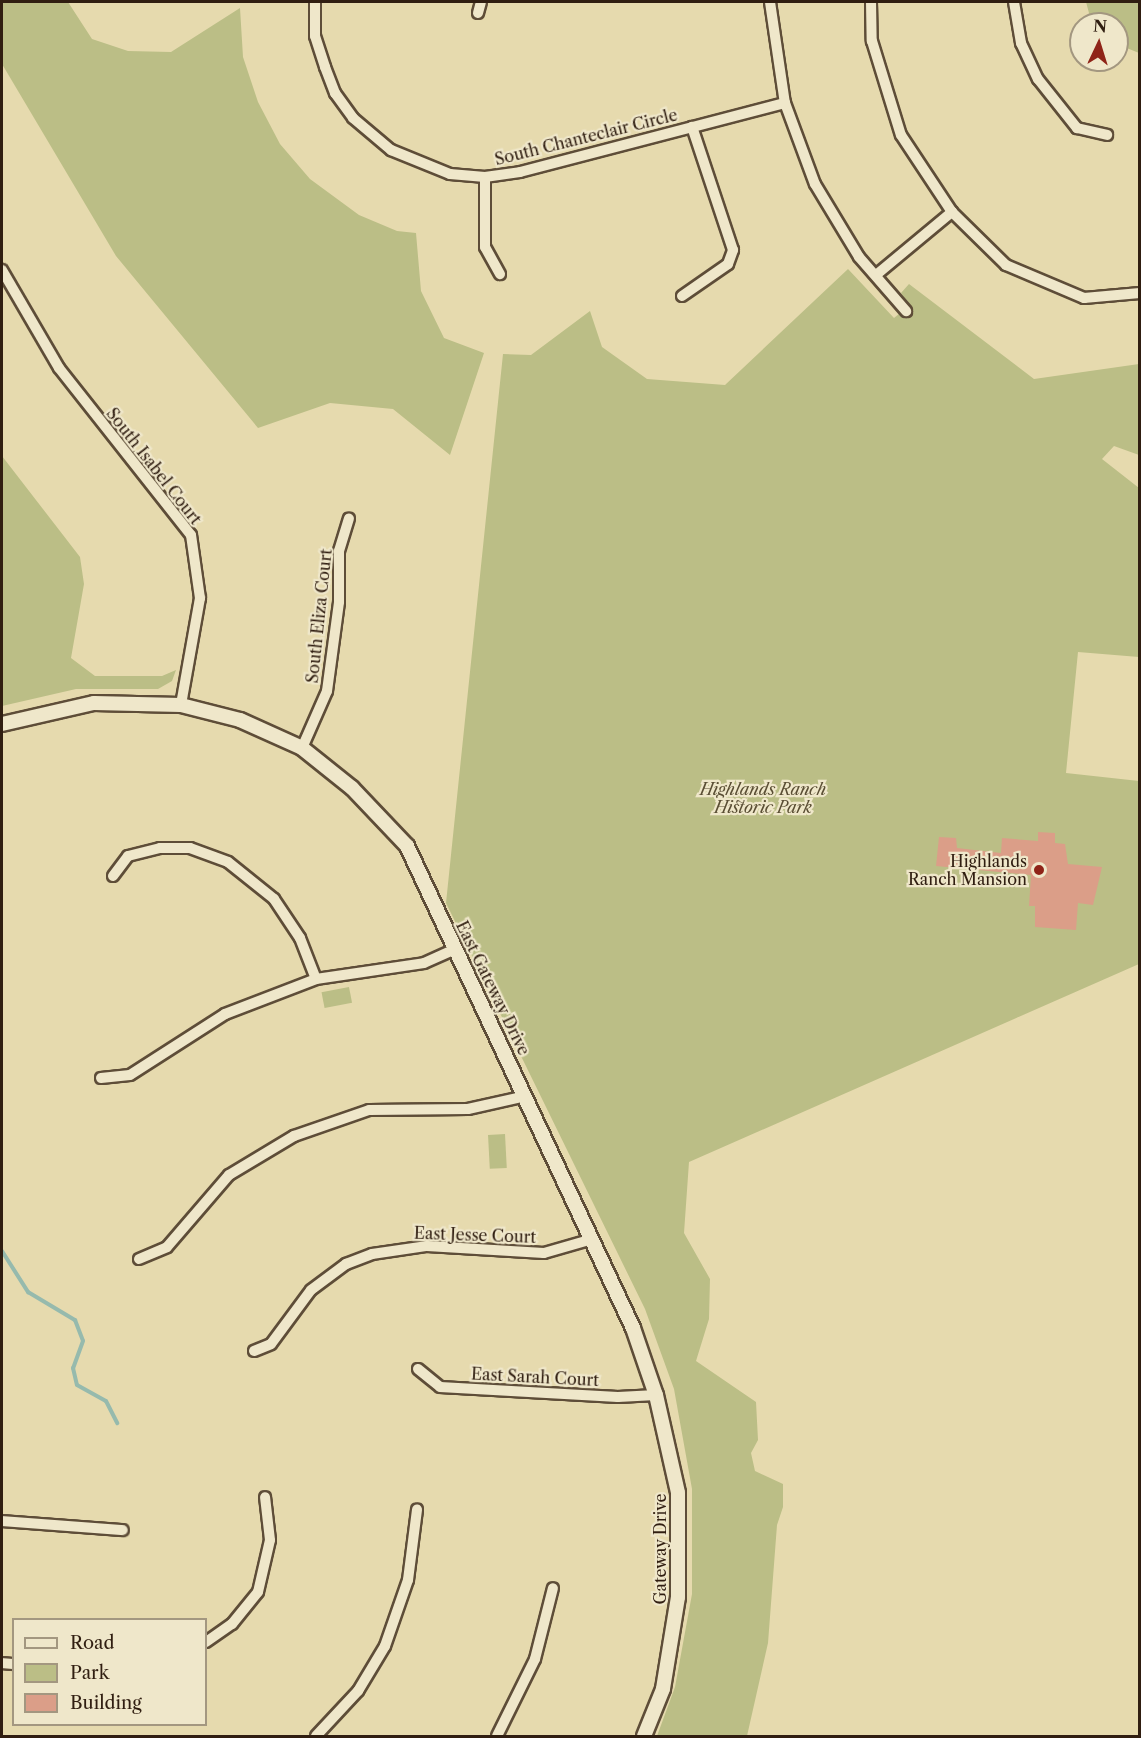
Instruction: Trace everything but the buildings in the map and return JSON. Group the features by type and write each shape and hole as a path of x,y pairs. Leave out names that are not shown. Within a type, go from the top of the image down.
{"street":[{"name":"South Chanteclair Circle","path":"315,2 315,36 335,93 353,118 391,150 419,165 485,177 785,103"},
{"path":"770,2 785,103 814,184 840,230 906,311"},
{"path":"871,2 872,41 901,135 952,212 1016,269 1084,298 1140,293"},
{"path":"1014,2 1021,44 1038,79 1077,128 1107,135"},
{"path":"682,296 728,264 733,250 692,127"},
{"path":"485,177 485,248 500,274"},
{"path":"876,275 952,212"},
{"name":"South Isabel Court","path":"2,270 58,368 191,535 200,598 180,705"},
{"name":"South Eliza Court","path":"302,748 327,691 339,602 339,551 349,519"},
{"path":"2,724 94,703 180,705"},
{"name":"East Gateway Drive","path":"180,705 240,720 302,748 352,788 407,846 526,1096 589,1240 633,1328 656,1395"},
{"path":"113,876 128,856 160,848 190,848 228,862 274,899 300,938 316,979"},
{"path":"101,1078 130,1075 225,1014 316,979 424,963 455,949"},
{"path":"140,1258 167,1247 229,1175 294,1136 369,1110 468,1109 526,1096"},
{"name":"East Jesse Court","path":"254,1351 271,1344 311,1290 346,1264 372,1254 427,1246 544,1253 589,1240"},
{"name":"East Sarah Court","path":"418,1369 440,1387 618,1397 656,1395"},
{"name":"Gateway Drive","path":"644,1737 663,1689 678,1597 678,1493 656,1395"},
{"path":"207,1641 232,1624 258,1592 270,1540 265,1497"},
{"path":"316,1737 358,1691 385,1646 408,1580 417,1510"},
{"path":"2,1521 123,1530"},
{"path":"497,1737 535,1659 553,1588"}],"green space":[{"path":"2,2 68,2 92,39 128,51 171,52 240,8 243,57 258,102 280,144 310,179 359,215 397,231 416,233 421,291 444,338 484,353 450,455 393,409 330,403 258,428 116,256 2,64"},
{"path":"1086,2 1139,2 1139,53 1129,49 1129,12 1089,12"},
{"name":"Highlands Ranch Historic Park","path":"848,269 894,318 910,305 901,293 909,284 1034,379 1139,364 1139,455 1114,446 1102,459 1139,488 1139,657 1078,652 1066,773 1139,781 1139,964 689,1162 684,1233 710,1279 709,1319 696,1361 756,1402 758,1440 751,1453 755,1471 783,1484 783,1507 777,1525 768,1643 747,1736 657,1736 675,1687 692,1594 692,1489 674,1389 645,1309 446,903 503,354 531,355 590,311 602,347 647,379 725,385"},
{"path":"2,456 80,557 84,584 71,658 95,676 162,676 176,670 172,681 158,689 76,689 2,706"},
{"path":"349,987 352,1003 325,1008 322,992"},
{"path":"505,1134 507,1168 490,1169 488,1135"}],"waterway":[{"path":"2,1251 28,1292 75,1320 83,1341 73,1368 77,1385 106,1401 117,1423"}],"place":[{"name":"Highlands Ranch Mansion","path":"1039,870"}]}
